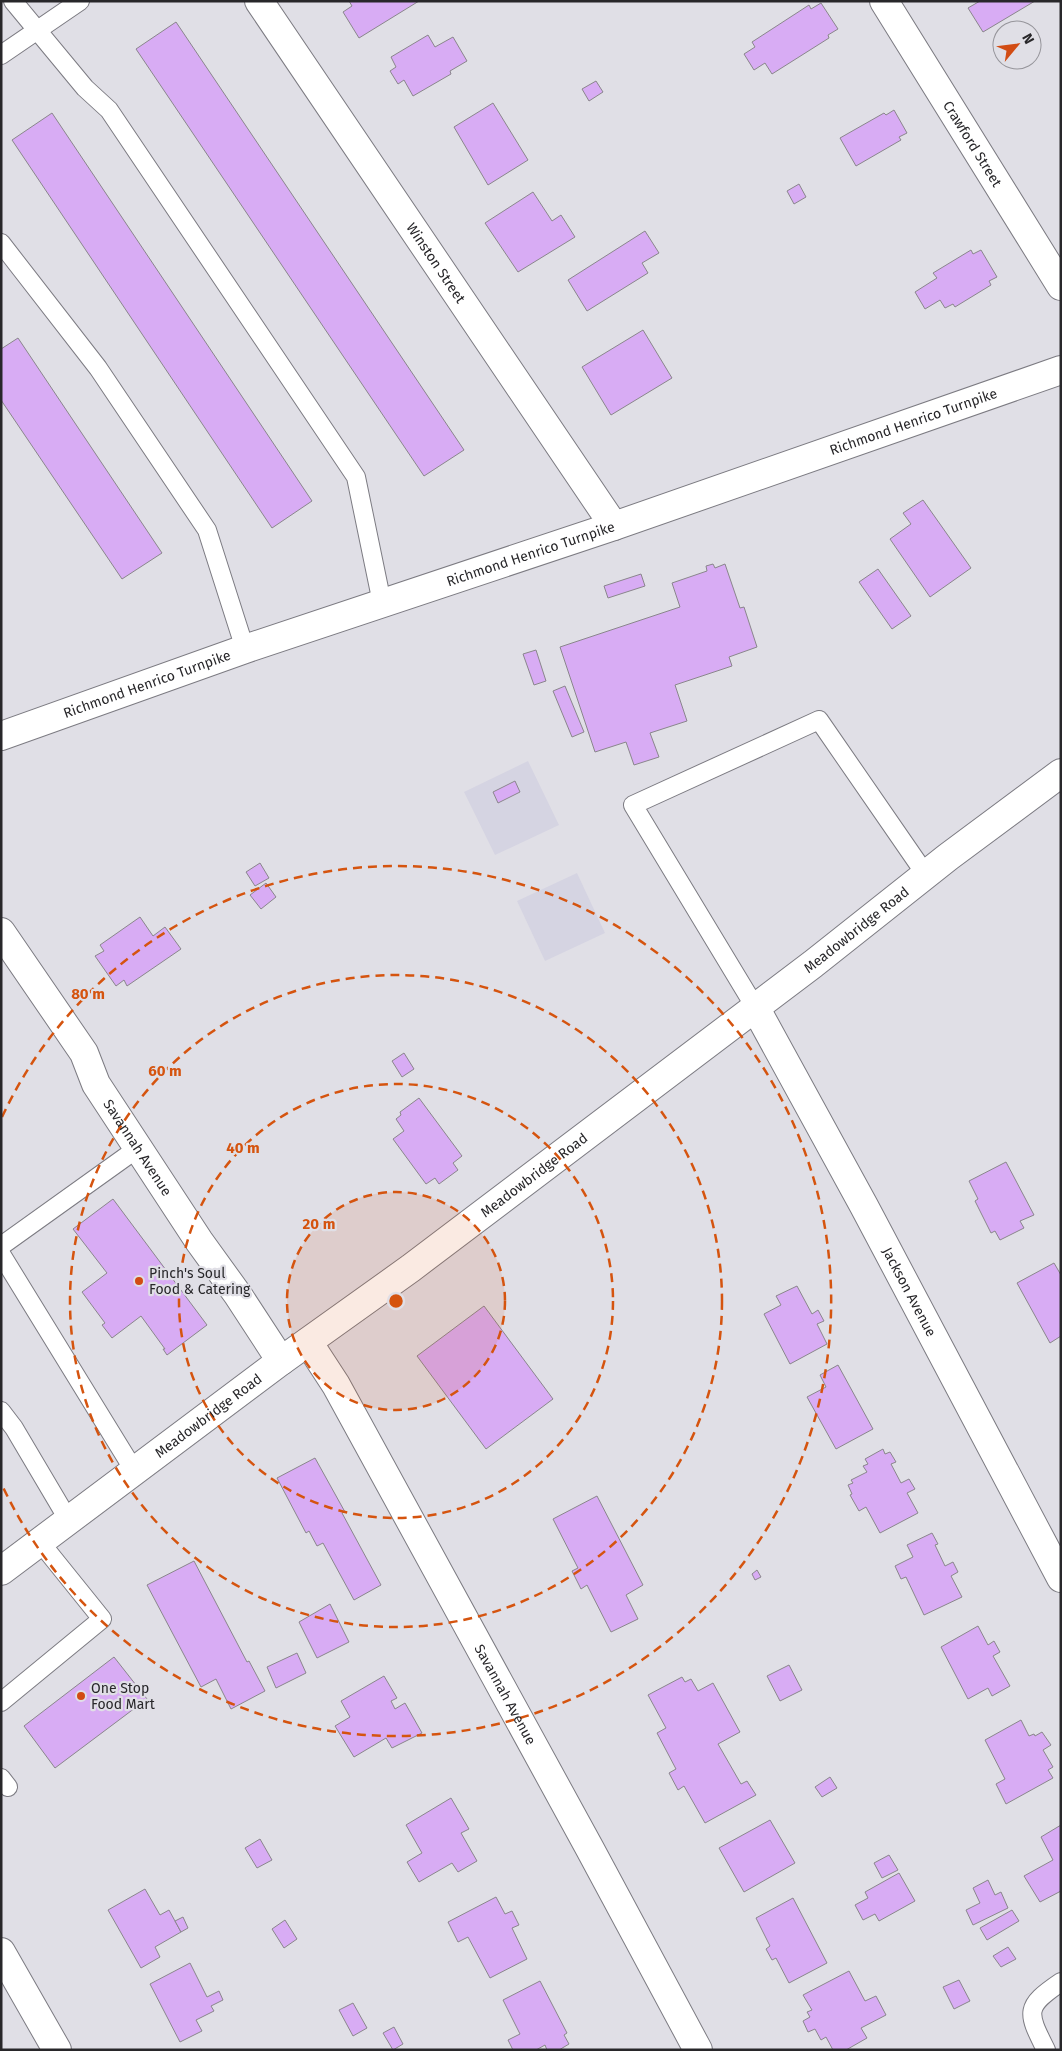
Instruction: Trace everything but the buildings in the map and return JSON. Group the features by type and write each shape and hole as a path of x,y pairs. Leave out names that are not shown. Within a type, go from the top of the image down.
{"street":[{"name":"Winston Street","path":"259,1 614,526"},
{"name":"Crawford Street","path":"884,1 1061,286"},
{"name":"Richmond Henrico Turnpike","path":"1,736 245,649 614,526 1061,370"},
{"name":"Meadowbridge Road","path":"1,1571 281,1361 419,1262 813,964 926,875 1061,773"},
{"name":"Savannah Avenue","path":"1,932 84,1053 96,1084 199,1241 238,1295 281,1361"},
{"name":"Jackson Avenue","path":"754,1007 864,1206 1061,1578"},
{"name":"Savannah Avenue","path":"308,1342 336,1385 698,2050"},
{"path":"2,1956 57,2050"}],"lane":[{"path":"13,1 85,88 110,110 356,477 382,603"},
{"path":"1,55 80,1"},
{"path":"1,243 98,368 207,530 245,649"},
{"path":"754,1007 633,805 819,720 926,875"},
{"path":"1,1246 138,1148"},
{"path":"1,1254 135,1472"},
{"path":"1,1411 14,1428 69,1521"},
{"path":"1,1702 102,1619 40,1542"},
{"path":"1046,2050 1033,2024 1032,2011 1038,1999 1061,1982"}],"shaded area":[{"path":"528,761 559,825 495,855 464,792"},
{"path":"577,873 605,933 545,961 517,901"}],"place":[{"name":"Pinch's Soul Food & Catering","path":"139,1281"},
{"name":"One Stop Food Mart","path":"81,1696"}]}
